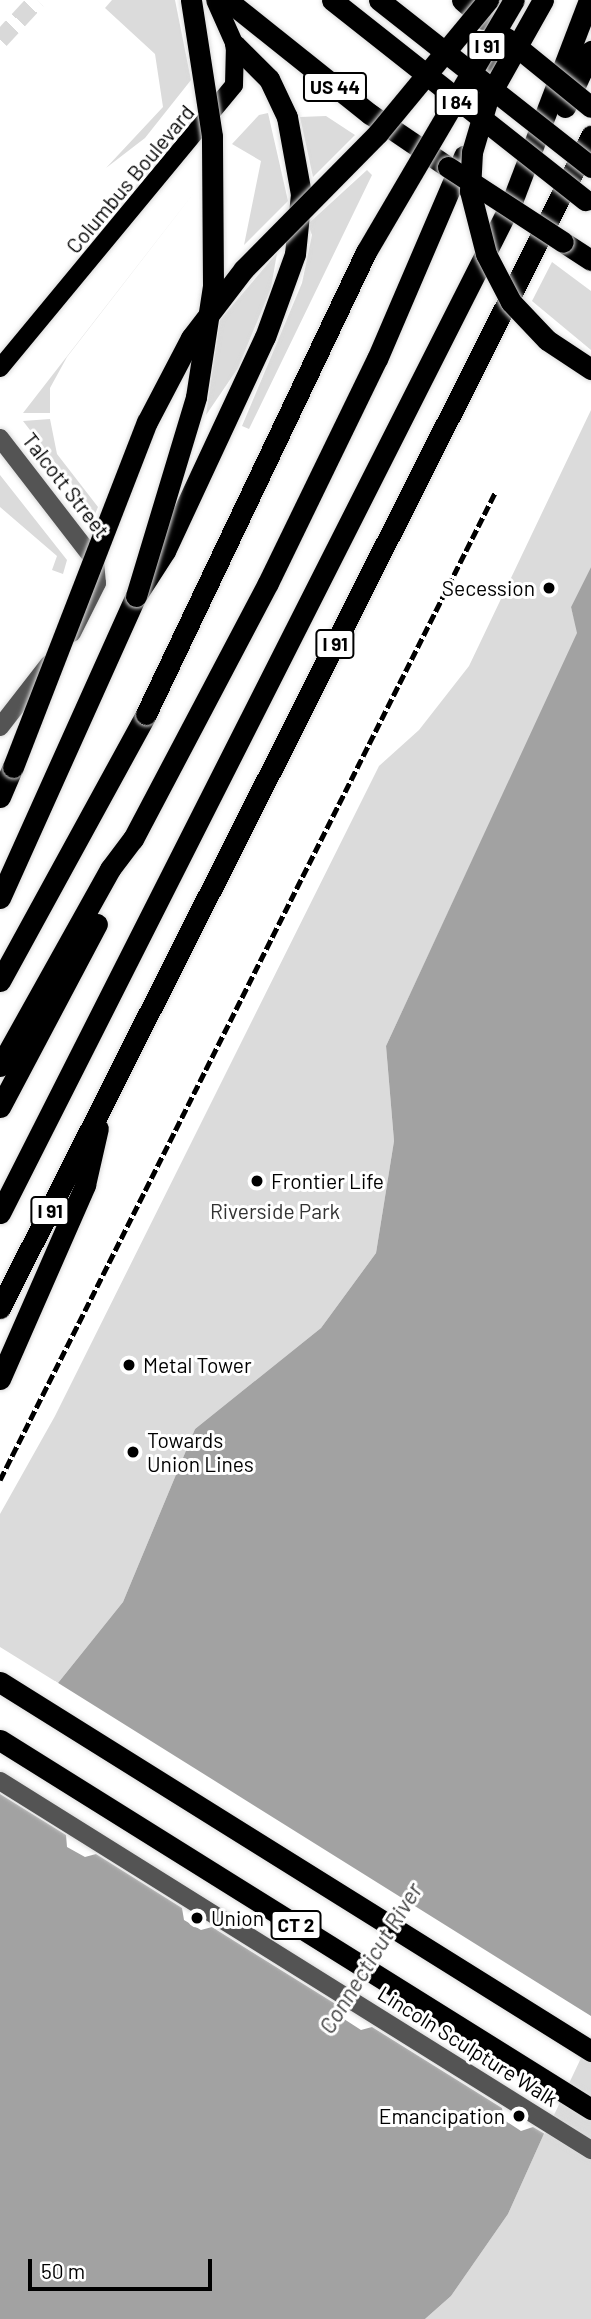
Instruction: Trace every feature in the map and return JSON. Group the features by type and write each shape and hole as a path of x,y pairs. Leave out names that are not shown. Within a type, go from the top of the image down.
{"highway":[{"path":"0,898 97,689 136,596 196,397 213,286 212,136 191,0"},
{"name":"US 44","path":"227,0 370,114 591,260"},
{"name":"I 84","path":"332,0 588,202"},
{"name":"I 84","path":"379,0 591,167"},
{"path":"462,0 486,10 591,107"},
{"path":"0,1066 110,869 133,839 309,501 448,204 502,0"},
{"name":"I 91","path":"0,981 146,713 366,252 514,0"},
{"path":"543,0 488,98 472,152 470,191 486,254 512,302 547,340 591,369"},
{"path":"0,1213 538,146 589,0"},
{"path":"0,797 147,422 191,338 244,269 378,133 486,10"},
{"path":"136,596 165,551 238,396 285,287 302,208 282,103 235,45"},
{"path":"538,146 564,110 591,51"},
{"name":"I 91","path":"0,1308 591,136"},
{"path":"0,1107 122,876 133,839"},
{"path":"0,1379 85,1185 99,1114"},
{"name":"CT 2","path":"0,1682 591,2051"},
{"name":"CT 2","path":"0,1740 591,2109"}],"main road":[{"name":"Columbus Boulevard","path":"0,368 231,91 237,74 235,45 215,0"}],"street":[{"name":"Talcott Street","path":"0,438 95,561 97,583 74,630 0,727"},
{"name":"Lincoln Sculpture Walk","path":"0,1781 591,2150"}],"green space":[{"path":"112,0 175,0 191,80 145,138 106,168 163,107 155,54 105,8"},
{"path":"268,113 288,201 244,245 261,161 232,144 259,115"},
{"path":"326,116 355,135 313,177 300,117"},
{"path":"367,170 372,175 249,429 242,426 302,283 312,235 308,224"},
{"path":"200,185 67,357 50,388 50,413 23,413"},
{"path":"277,253 271,288 238,368 206,415 220,320"},
{"path":"552,262 591,291 591,350 532,301"},
{"name":"Riverside Park","path":"591,410 591,567 571,607 578,633 386,1046 394,1141 376,1253 321,1328 195,1429 123,1602 58,1683 0,1647 0,1514 55,1416 379,766 419,730 469,666"},
{"path":"50,419 57,454 98,507 95,514 23,421"},
{"path":"0,475 67,560 63,574 52,570 57,556 0,507"},
{"path":"591,2029 591,2319 425,2319 451,2296 508,2214"}],"water":[{"name":"Connecticut River","path":"591,567 591,2029 508,2214 451,2296 425,2319 0,2319 0,1794 58,1683 123,1602 195,1429 321,1328 376,1253 394,1141 386,1046 577,633 571,607"}],"pier":[{"path":"55,1681 591,2016 591,2037 545,2134 533,2127 521,2131 504,2120 502,2108 372,2027 361,2030 344,2019 342,2008 212,1927 201,1930 184,1920 182,1908 96,1854 85,1857 67,1847 66,1835 0,1794"}],"tunnel":[{"path":"0,40 37,0"}],"railway":[{"path":"0,1480 496,491"}],"place":[{"name":"Secession","path":"549,588"},
{"name":"Frontier Life","path":"257,1181"},
{"name":"Metal Tower","path":"129,1365"},
{"name":"Towards Union Lines","path":"133,1452"},
{"name":"Union","path":"197,1918"},
{"name":"Emancipation","path":"519,2116"}]}
